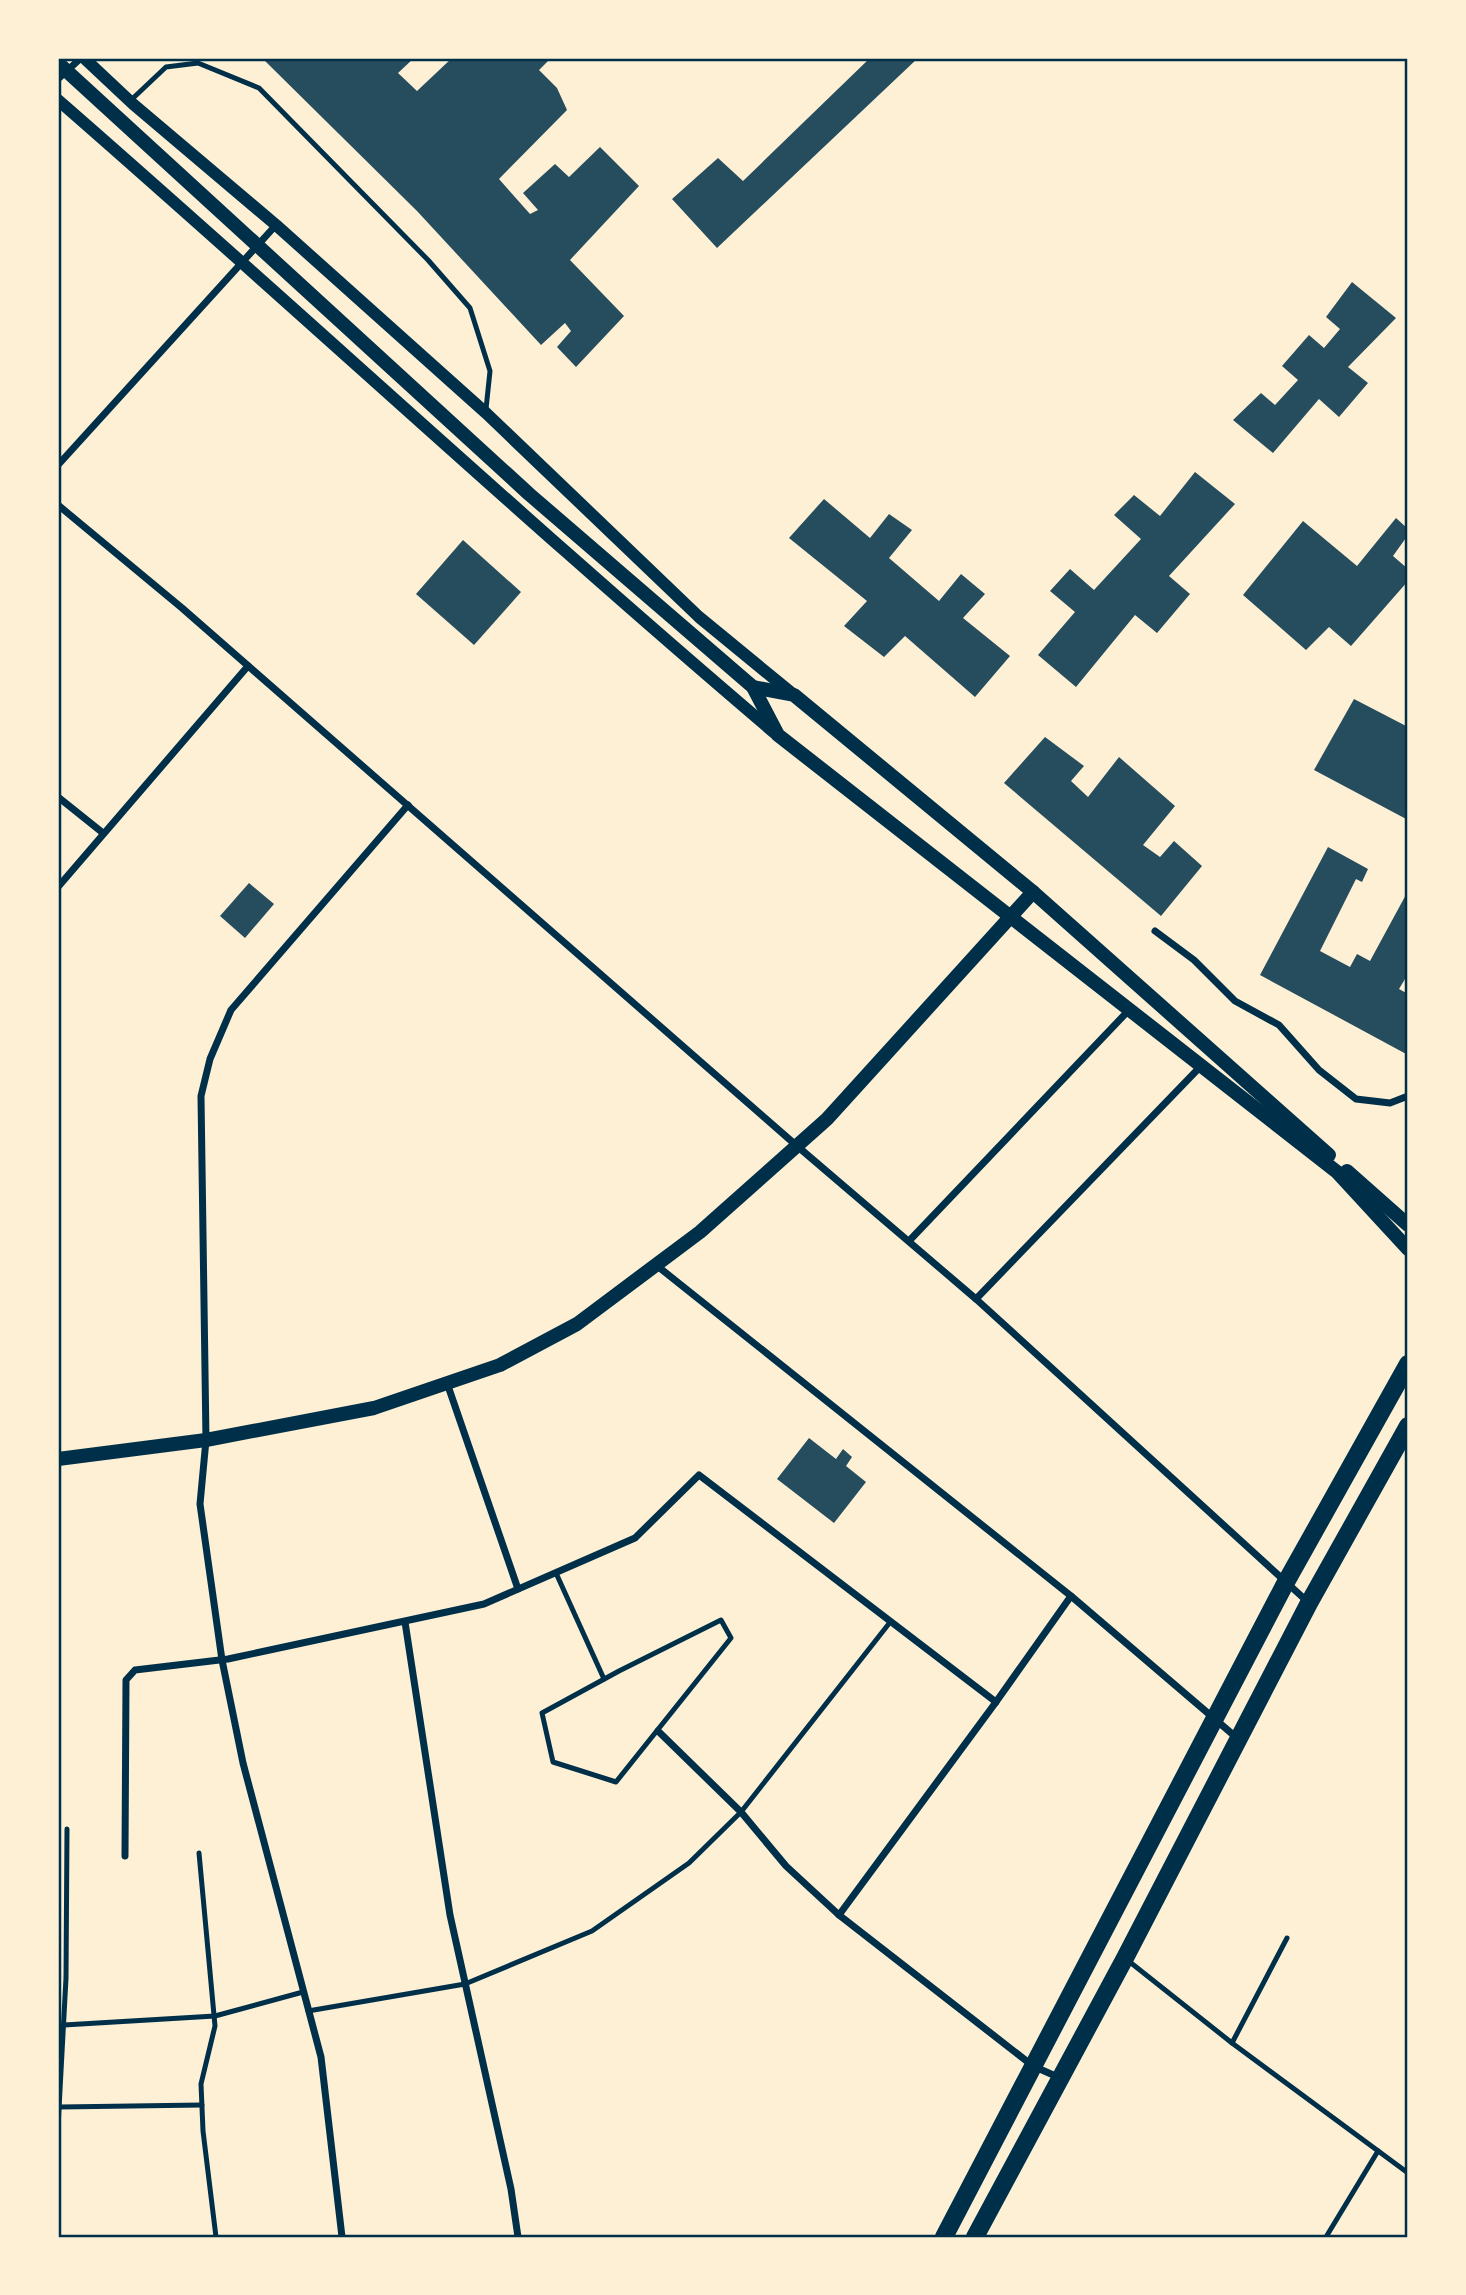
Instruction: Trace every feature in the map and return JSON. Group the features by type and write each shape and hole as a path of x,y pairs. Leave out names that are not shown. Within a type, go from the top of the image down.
{"main road":[{"path":"58,63 529,494 753,687 778,735 1337,1172 1408,1249"},
{"path":"753,687 794,695 1033,892 1408,1225"},
{"path":"58,1459 206,1440 374,1408 500,1365 577,1324 700,1232 827,1119 1033,892"},
{"path":"944,2237 1286,1582 1408,1364"},
{"path":"975,2237 1125,1958 1309,1603 1408,1426"}],"street":[{"path":"58,79 83,58 276,225 486,413 699,617 794,695"},
{"path":"58,100 658,634 778,735"},
{"path":"58,464 276,225"},
{"path":"58,505 248,666 976,1299 1309,1603"},
{"path":"58,887 248,666"},
{"path":"58,797 103,833"},
{"path":"342,2237 321,2057 243,1763 222,1660 200,1504 206,1440 201,1096 210,1059 231,1010 408,806"},
{"path":"1155,931 1194,960 1235,1001 1279,1025 1319,1070 1356,1099 1390,1103 1408,1096"},
{"path":"909,1241 1130,1010"},
{"path":"976,1299 1201,1066"},
{"path":"656,1265 1071,1596 1238,1738"},
{"path":"447,1383 518,1589"},
{"path":"125,1856 126,1680 135,1670 222,1660 484,1604 635,1538 699,1475 996,1702"},
{"path":"839,1915 1071,1596"},
{"path":"405,1622 450,1915 511,2189 517,2237"},
{"path":"658,1731 741,1812 786,1866 839,1915 1033,2066 1060,2078"}],"lane":[{"path":"130,101 166,67 198,63 259,88 418,250 470,308 490,371 486,413"},
{"path":"556,1573 604,1679"},
{"path":"721,1620 731,1638 616,1782 553,1762 542,1713 604,1679 721,1620"},
{"path":"308,2011 465,1984 592,1931 689,1863 741,1812 891,1621"},
{"path":"58,2127 64,2025 67,1829"},
{"path":"199,1853 215,2016 201,2084 203,2132 216,2237"},
{"path":"1232,2043 1286,1938"},
{"path":"1125,1958 1232,2043 1408,2173"},
{"path":"64,2025 215,2016 303,1992"},
{"path":"60,2107 202,2105"},
{"path":"1326,2237 1378,2151"}],"building":[{"path":"262,58 414,58 398,73 417,91 452,58 551,58 539,70 557,88 567,110 499,179 530,214 538,210 523,193 555,164 569,177 600,147 639,186 570,260 624,316 576,367 557,347 571,331 565,323 541,345 417,211"},
{"path":"870,58 918,58 717,248 672,199 718,158 743,181"},
{"path":"1352,282 1396,318 1348,367 1368,383 1339,417 1319,399 1273,453 1233,420 1261,393 1275,405 1298,380 1282,366 1309,335 1324,348 1340,329 1326,317"},
{"path":"1195,472 1235,504 1169,576 1190,594 1157,633 1135,615 1076,687 1038,655 1075,612 1050,591 1070,569 1094,590 1141,539 1114,515 1134,495 1160,516"},
{"path":"824,499 870,538 889,514 912,530 889,558 939,601 961,574 985,594 963,618 1010,656 975,697 905,636 884,657 844,626 867,601 789,538"},
{"path":"1396,518 1408,529 1408,535 1393,556 1408,569 1408,581 1351,646 1329,627 1306,650 1243,595 1303,521 1357,566"},
{"path":"463,540 521,592 474,645 416,594"},
{"path":"1354,699 1408,727 1408,820 1314,770"},
{"path":"1045,737 1084,766 1071,781 1088,797 1119,757 1175,806 1143,845 1160,857 1174,841 1202,866 1161,916 1004,783"},
{"path":"1328,847 1368,869 1362,882 1356,879 1320,951 1350,967 1357,954 1370,961 1408,891 1408,974 1399,989 1408,994 1408,1055 1260,975"},
{"path":"249,883 274,904 245,938 220,916"},
{"path":"809,1438 836,1459 843,1449 852,1457 846,1466 866,1482 834,1523 777,1479"}]}
